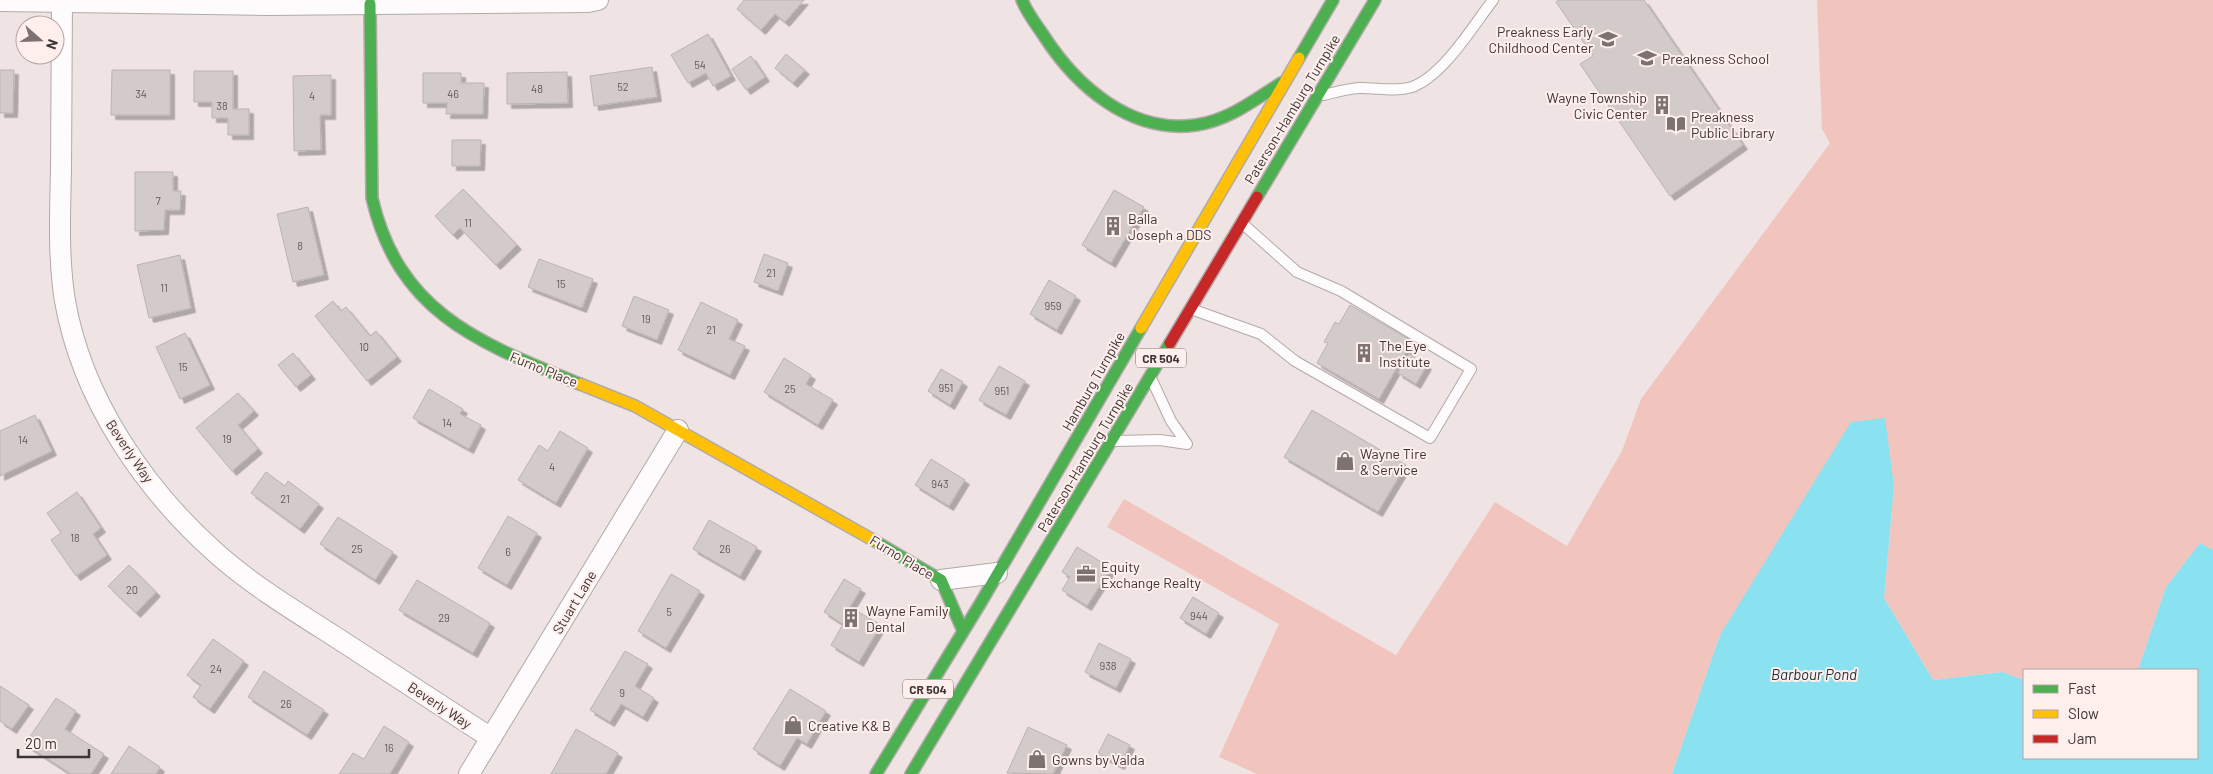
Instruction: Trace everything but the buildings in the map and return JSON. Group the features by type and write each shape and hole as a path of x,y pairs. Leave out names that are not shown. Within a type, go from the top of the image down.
{"main road":[{"path":"1022,0 1050,48 1079,81 1105,101 1131,116 1149,122 1167,126 1197,125 1226,116 1286,80"},
{"name":"Hamburg Turnpike","path":"876,774 997,574 1333,0"},
{"name":"Paterson-Hamburg Turnpike","path":"911,774 1112,442 1241,222 1375,0"},
{"name":"Furno Place","path":"370,4 372,198 380,228 394,258 413,286 453,323 468,334 501,352 626,402 804,499 941,580 963,630"}],"street":[{"path":"0,1 370,4 588,2 598,0"},
{"name":"Beverly Way","path":"62,2 60,254 63,283 77,349 96,396 112,426 141,471 175,513 216,553 260,589 491,738"},
{"name":"Stuart Lane","path":"469,774 678,430"},
{"name":"Furno Place","path":"941,580 997,574"}],"lane":[{"path":"1317,98 1341,90 1362,88 1386,90 1412,87 1432,75 1493,0"},
{"path":"1190,308 1261,334 1295,361 1430,438 1471,370 1341,291 1297,272 1241,222"},
{"path":"1112,442 1153,440 1188,444 1172,421 1150,377"}],"shaded area":[{"path":"1817,0 2213,0 2213,550 2200,543 2166,587 2138,669 2023,669 2023,680 2001,672 1933,680 1884,598 1894,486 1720,635 1672,774 1257,774 1219,757 1279,624 1107,527 1124,499 1396,655 1495,502 1567,546 1622,451 1641,399 1830,143 1822,129"}],"water":[{"name":"Barbour Pond","path":"1885,418 1894,486 1884,598 1933,680 2002,672 2023,680 2023,759 2198,759 2198,669 2138,669 2166,587 2200,543 2213,550 2213,774 1672,774 1720,635 1851,422"}],"traffic: fast":[{"path":"1022,0 1057,55 1089,89 1108,103 1128,114 1149,122 1172,126 1207,123 1240,109 1281,83"},
{"path":"1299,58 1333,0"},
{"path":"1257,197 1375,0"},
{"path":"370,4 372,198 385,238 402,270 423,297 449,319 477,338 509,354 580,384"},
{"path":"876,774 980,604 1141,328"},
{"path":"911,774 1170,343"},
{"path":"873,540 941,580 963,631"}],"traffic: slow":[{"path":"1141,328 1299,58"},
{"path":"580,384 635,406 873,540"}],"traffic: jam":[{"path":"1170,343 1257,197"}],"place":[{"name":"Preakness Early Childhood Center","path":"1608,39"},
{"name":"Preakness School","path":"1647,58"},
{"name":"Wayne Township Civic Center","path":"1662,105"},
{"name":"Preakness Public Library","path":"1676,124"},
{"name":"Balla Joseph a DDS","path":"1113,226"},
{"name":"The Eye Institute","path":"1364,353"},
{"name":"Wayne Tire & Service","path":"1345,461"},
{"name":"Equity Exchange Realty","path":"1086,574"},
{"name":"Wayne Family Dental","path":"851,618"},
{"name":"Creative K& B","path":"793,725"},
{"name":"Gowns by Valda","path":"1037,759"}]}
